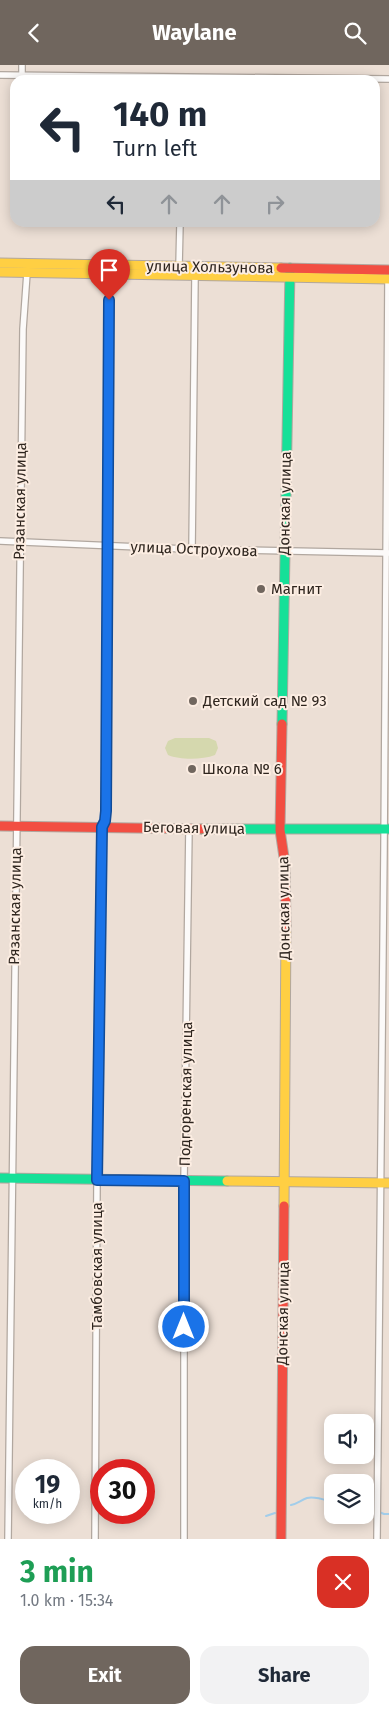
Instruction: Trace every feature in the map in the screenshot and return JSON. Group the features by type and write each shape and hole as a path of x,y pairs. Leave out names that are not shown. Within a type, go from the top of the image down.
{"street":[{"path":"0,75 22,75 22,65"},
{"path":"179,266 180,227"},
{"name":"улица Хользунова","path":"0,263 179,266 389,276"},
{"name":"улица Хользунова","path":"0,272 195,275 289,272"},
{"name":"Донская улица","path":"281,1539 286,884 280,829 289,272"},
{"name":"Рязанская улица","path":"8,1539 23,329 27,273"},
{"name":"Тамбовская улица","path":"95,1539 97,1180 102,827 106,811 108,547 106,536 109,274"},
{"path":"192,550 195,275"},
{"path":"377,1539 384,1183 389,276"},
{"name":"улица Остроухова","path":"0,541 192,550 387,553"},
{"name":"Беговая улица","path":"0,826 387,829"},
{"name":"Подгоренская улица","path":"184,1539 184,1181 189,828"},
{"path":"0,1179 384,1183"}],"green space":[{"path":"175,738 209,738 216,741 218,748 215,755 204,758 185,759 173,757 168,755 165,748 168,741"}],"waterway":[{"path":"291,1505 310,1498 324,1500"},
{"path":"379,1512 389,1514"},
{"path":"266,1516 275,1513"}],"traffic: fast":[{"path":"282,724 290,268"},
{"path":"202,829 389,829"},
{"path":"0,1178 227,1181"}],"traffic: slow":[{"path":"0,263 281,268"},
{"path":"0,272 389,279"},
{"path":"284,1206 286,926"},
{"path":"227,1181 389,1183"}],"traffic: jam":[{"path":"281,268 389,270"},
{"path":"282,724 280,830 285,864 286,926"},
{"path":"0,826 202,829"},
{"path":"281,1539 284,1206"}],"place":[{"name":"Магнит","path":"261,589"},
{"name":"Детский сад № 93","path":"193,701"},
{"name":"Школа № 6","path":"192,769"}],"route":[{"path":"109,300 106,536 108,547 106,811 102,827 97,1180 184,1181 184,1327"}]}
